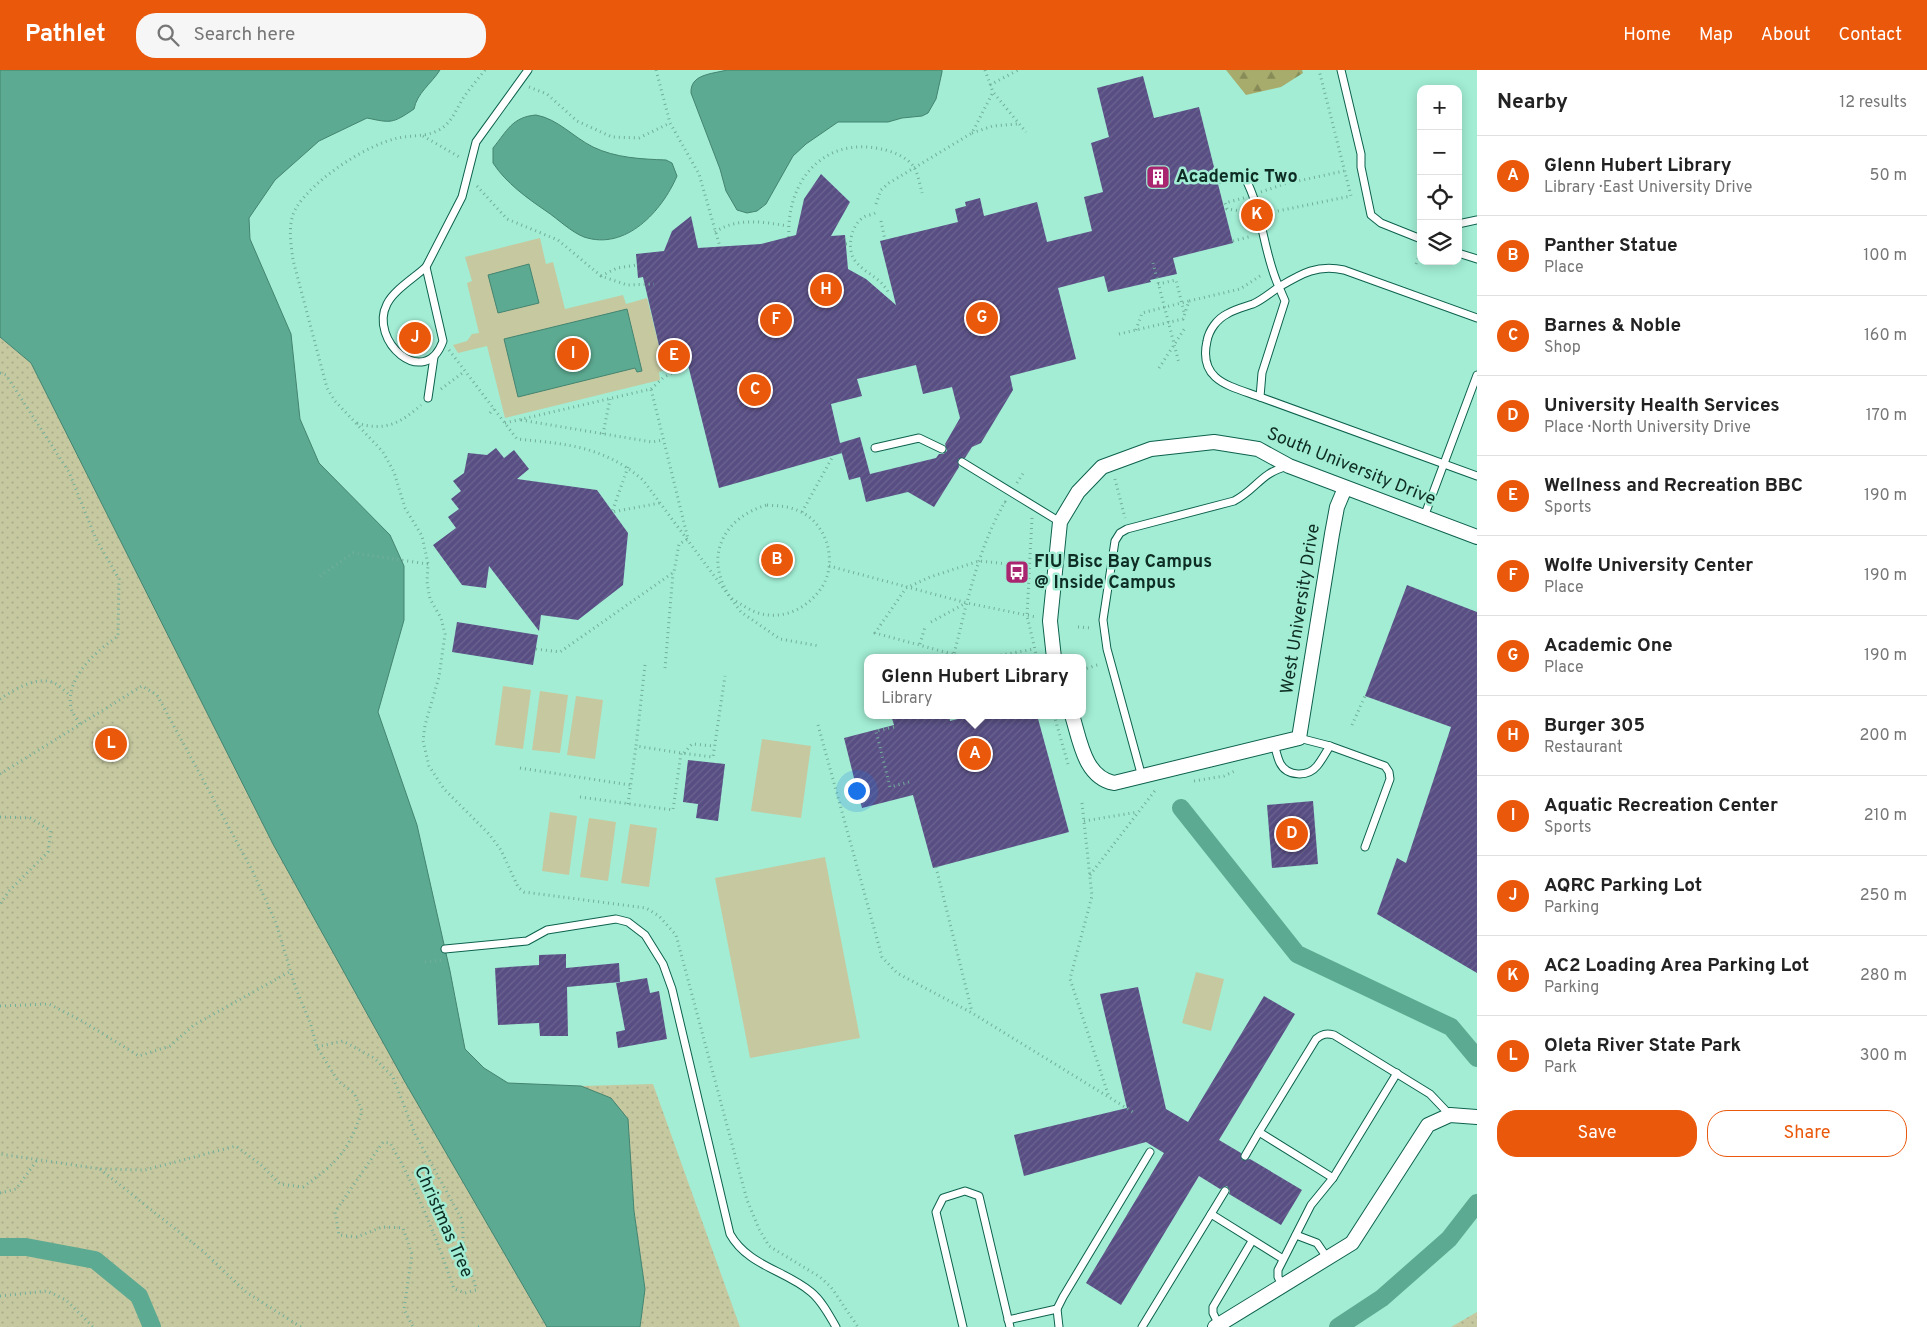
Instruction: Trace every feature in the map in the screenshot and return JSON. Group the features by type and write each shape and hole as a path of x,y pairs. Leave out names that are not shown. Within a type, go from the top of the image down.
{"street":[{"name":"South University Drive","path":"1060,522 1078,492 1102,467 1151,449 1214,442 1258,449 1289,466 1477,536"},
{"name":"West University Drive","path":"1299,738 1337,506 1345,488"},
{"path":"1054,654 1050,621 1060,522"},
{"path":"1073,719 1090,768 1105,781 1114,783 1142,778 1299,738"},
{"path":"1217,1326 1352,1243 1428,1125 1450,1115 1477,1117"}],"lane":[{"path":"426,267 443,341 440,351 434,357 417,362 401,356 394,350 384,327 386,306 391,298 426,267 459,204 469,164 482,131 528,70"},
{"path":"1342,70 1362,154 1361,167 1371,214 1381,223 1417,237"},
{"path":"1219,179 1237,175 1245,178 1252,196 1271,270 1285,301 1262,373 1260,397"},
{"path":"1462,223 1477,220"},
{"path":"1462,253 1477,259"},
{"path":"1477,318 1344,270 1330,267 1308,271 1255,303 1227,314 1214,324 1207,336 1205,349 1210,372 1220,381 1477,476"},
{"path":"428,398 434,357"},
{"path":"1424,516 1477,375"},
{"path":"876,448 919,438 942,449"},
{"path":"962,462 1060,522"},
{"path":"1142,778 1110,661 1103,620 1112,550 1120,533 1127,529 1234,501 1243,496 1264,475 1276,469 1289,466"},
{"path":"1299,738 1330,746 1385,766 1389,772 1390,779 1365,846"},
{"path":"1274,743 1284,768 1291,773 1302,774 1311,772 1318,766 1330,746"},
{"path":"445,949 527,941 547,930 616,919 628,922 645,935 663,964 672,989 730,1234 737,1246 752,1258 811,1292 820,1301 836,1327"},
{"path":"1245,1156 1316,1039 1327,1033 1334,1035 1430,1094 1450,1115"},
{"path":"1283,1287 1278,1276 1283,1260 1296,1235 1312,1205 1332,1178 1397,1073"},
{"path":"1259,1132 1332,1178"},
{"path":"1059,1327 1058,1309 1150,1152"},
{"path":"963,1327 936,1212 944,1198 965,1191 979,1196 1009,1323 1058,1309"},
{"path":"1142,1327 1224,1192"},
{"path":"1211,1214 1283,1260"},
{"path":"1296,1235 1317,1243 1328,1259"},
{"path":"1217,1326 1213,1307 1252,1241"}],"path":[{"path":"485,70 464,97 447,125 438,131 422,136 398,138 344,162 316,186 296,208 291,225 290,241 294,260 327,388 335,401 383,452 394,472 405,508 422,536 428,564 427,582 430,599 441,618 445,634 439,677 425,725 424,753 434,776 489,834 501,850 518,887 524,892 646,908 669,925 676,935 747,1200 759,1229 769,1246 820,1277 831,1287 858,1327"},
{"path":"656,70 670,123 699,174 720,247"},
{"path":"985,70 993,92 1017,124 1026,132"},
{"path":"990,85 1018,70"},
{"path":"1319,70 1351,196 1257,214 1227,210 1225,203 1252,196 1284,184 1344,171"},
{"path":"520,83 547,94 577,121 612,137 639,138 670,123"},
{"path":"972,133 993,92"},
{"path":"876,204 881,190 972,133 993,126 1017,124"},
{"path":"422,136 469,164 476,185 507,219 558,240 601,276 627,285 654,284"},
{"path":"789,237 790,207 801,180 811,167 834,152 848,148 876,148 898,155 914,168 922,193"},
{"path":"875,213 863,218 855,227 851,244 854,260 883,283 890,294"},
{"path":"881,221 885,240"},
{"path":"716,232 727,224 739,222 788,226"},
{"path":"1232,241 1255,236"},
{"path":"846,244 851,244"},
{"path":"1153,263 1179,363"},
{"path":"601,276 617,268 637,265"},
{"path":"1136,330 1142,313 1240,289 1271,270"},
{"path":"1158,284 1176,280 1185,314"},
{"path":"1120,334 1183,319 1190,301"},
{"path":"1159,368 1185,328"},
{"path":"443,341 518,439 569,445 603,454 628,467 643,480 741,612 780,638 819,646"},
{"path":"505,423 651,389 664,377 688,365"},
{"path":"356,423 370,428 389,427 406,418 428,398 465,371"},
{"path":"0,373 6,374 23,397 69,472 96,539 119,579 118,636 100,648 81,669 72,696 71,708 80,725"},
{"path":"651,389 688,539"},
{"path":"603,434 610,399"},
{"path":"490,413 494,409"},
{"path":"518,420 652,442 663,440"},
{"path":"802,512 833,456"},
{"path":"628,467 612,512 660,503"},
{"path":"1017,483 1024,472"},
{"path":"1115,479 1127,529"},
{"path":"954,654 966,603 979,562 996,517 1005,502"},
{"path":"768,505 786,506 802,512 814,522 824,535 829,550 829,566 825,582 815,598 801,609 784,615 766,615 749,610 729,597 718,568 719,550 725,534 736,520 750,510 768,505"},
{"path":"1032,518 1027,616 1036,654"},
{"path":"665,668 674,572 679,544 688,539"},
{"path":"320,576 353,552 428,564"},
{"path":"948,654 920,644 875,633 906,588 930,577 979,562 1029,566"},
{"path":"829,566 966,603 1039,618"},
{"path":"536,649 560,652 674,572"},
{"path":"931,622 966,603"},
{"path":"920,644 925,627"},
{"path":"1007,654 1034,649"},
{"path":"1086,669 1110,661"},
{"path":"628,804 646,665"},
{"path":"636,746 713,757 725,676"},
{"path":"0,699 18,687 32,682 54,682 72,696"},
{"path":"0,774 142,686 157,695 252,870 276,923 317,1047 338,1081 354,1093 362,1111 354,1135 337,1161 303,1187 280,1184 260,1164 236,1146 145,1170 100,1169 0,1154"},
{"path":"1352,725 1365,696"},
{"path":"1055,719 1068,764"},
{"path":"818,726 882,957 898,973 972,1013 1133,1112"},
{"path":"894,726 876,730 890,787 909,782"},
{"path":"580,798 673,810 682,753 692,744 714,746"},
{"path":"520,768 630,785"},
{"path":"1186,782 1224,776 1239,769"},
{"path":"1090,875 1158,787"},
{"path":"1082,803 1092,896 1070,980 1109,1098"},
{"path":"1084,821 1139,812"},
{"path":"0,818 30,818 51,831 48,852 9,891 0,904"},
{"path":"936,867 972,1013"},
{"path":"425,962 448,959"},
{"path":"0,1006 48,1004 82,1021 139,1056 170,1046 201,1021 291,971"},
{"name":"Christmas Tree","path":"317,1047 342,1041 374,1058 393,1077 415,1134 461,1218 465,1230 462,1240 465,1257 473,1274 476,1290 465,1293 454,1290 438,1242 404,1167 390,1143 383,1142 335,1212 339,1235 357,1237 382,1227 403,1228 412,1254 404,1309 413,1327"},
{"path":"0,1192 16,1189 38,1159"},
{"path":"100,1169 203,1251 246,1292 301,1327"},
{"path":"0,1296 47,1291 66,1300 93,1327"}],"shaded area":[{"path":"0,70 440,70 421,93 414,109 391,121 367,118 319,141 275,180 249,218 250,239 291,334 300,419 319,463 390,535 404,566 404,620 378,712 417,825 450,971 465,1049 484,1068 508,1083 581,1086 611,1098 628,1119 634,1211 645,1289 640,1327 547,1327 405,1082 274,846 31,363 0,337"},
{"path":"727,70 942,70 942,72 936,99 928,113 922,116 902,118 888,122 838,122 806,144 793,156 766,204 757,211 747,213 737,210 726,191 720,169 691,93 694,82 698,78"},
{"path":"536,115 551,120 602,151 629,157 666,160 672,163 677,176 662,202 652,214 641,225 628,233 614,238 599,240 579,235 510,184 493,163 493,148 506,131 521,119"},
{"path":"540,238 546,264 553,262 565,309 623,295 626,304 647,298 665,370 659,372 660,380 505,418 487,346 458,353 453,345 467,341 472,334 479,333 467,283 472,281 465,257"},
{"path":"529,264 539,303 498,313 488,275"},
{"path":"627,309 642,371 637,372 635,368 518,397 504,339"},
{"path":"0,337 31,363 274,846 405,1082 547,1327 0,1327"},
{"path":"503,686 531,690 523,749 495,745"},
{"path":"540,691 568,695 560,753 532,750"},
{"path":"576,696 603,700 595,759 567,755"},
{"path":"762,739 811,746 801,818 751,811"},
{"path":"550,812 577,816 569,875 542,871"},
{"path":"589,818 616,822 608,881 580,877"},
{"path":"630,824 657,828 649,887 621,883"},
{"path":"825,857 860,1038 750,1058 715,878"},
{"path":"1196,972 1224,979 1211,1031 1182,1023"},
{"path":"653,1084 740,1327 640,1327 645,1289 634,1211 581,1086"},
{"path":"1477,1312 1477,1327 1451,1327"}],"green space":[{"path":"1226,70 1302,70 1303,73 1281,87 1246,95"}],"building":[{"path":"1143,76 1154,118 1199,107 1216,175 1214,181 1218,184 1233,243 1173,258 1177,274 1150,280 1151,282 1108,292 1104,276 1058,288 1076,359 1010,376 1013,390 981,443 972,447 965,458 958,459 959,467 934,507 908,492 866,502 860,477 849,480 842,453 719,488 687,361 664,367 643,277 638,278 636,254 664,251 672,231 691,216 698,248 761,244 796,235 804,199 821,174 850,202 831,236 845,235 848,269 866,279 896,305 880,241 958,222 955,209 966,206 965,202 980,198 984,216 1037,202 1047,242 1092,231 1084,197 1103,192 1091,143 1109,137 1097,88","holes":["916,365 923,394 952,387 960,418 945,444 947,451 943,454 939,454 936,458 870,474 860,437 840,443 831,404 862,396 857,379"]},
{"path":"496,448 504,458 514,450 529,469 517,479 597,490 628,533 623,585 578,620 541,615 539,631 489,566 486,588 462,585 433,545 456,528 448,517 459,509 451,499 461,491 453,481 464,473 468,453 487,455"},
{"path":"1407,585 1477,612 1477,973 1377,914 1397,858 1406,863 1451,727 1365,696"},
{"path":"457,622 538,635 533,665 452,652"},
{"path":"892,719 950,719 950,721 958,719 1038,719 1069,832 933,868 913,795 862,808 857,790 844,738 894,725"},
{"path":"688,760 725,764 718,821 696,818 698,804 683,802"},
{"path":"1313,801 1318,864 1272,868 1267,805"},
{"path":"566,954 566,968 619,963 620,982 567,987 568,1036 540,1036 539,1023 498,1025 495,968 539,965 539,955"},
{"path":"647,978 650,993 659,991 667,1039 618,1048 616,1032 625,1030 616,983"},
{"path":"1138,987 1166,1109 1188,1122 1264,996 1295,1014 1219,1140 1241,1153 1242,1160 1250,1159 1302,1190 1281,1225 1229,1194 1230,1191 1227,1186 1220,1189 1199,1176 1121,1305 1086,1283 1164,1153 1146,1142 1024,1176 1014,1135 1127,1108 1100,994"}],"waterway":[{"path":"1181,808 1297,954 1451,1027 1477,1058"},
{"path":"1338,1327 1382,1298 1449,1239 1477,1203"},
{"path":"0,1247 26,1247 95,1260 139,1296 152,1327"}],"place":[{"name":"Academic Two","path":"1158,177"},
{"name":"AC2 Loading Area Parking Lot","path":"1257,215"},
{"name":"Burger 305","path":"826,290"},
{"name":"Academic One","path":"982,318"},
{"name":"Wolfe University Center","path":"776,320"},
{"name":"AQRC Parking Lot","path":"415,338"},
{"name":"Aquatic Recreation Center","path":"573,354"},
{"name":"Wellness and Recreation BBC","path":"674,356"},
{"name":"Barnes & Noble","path":"755,390"},
{"name":"Panther Statue","path":"777,560"},
{"name":"FIU Bisc Bay Campus @ Inside Campus","path":"1017,572"},
{"name":"Oleta River State Park","path":"111,744"},
{"name":"Glenn Hubert Library","path":"975,754"},
{"name":"University Health Services","path":"1292,834"}]}
